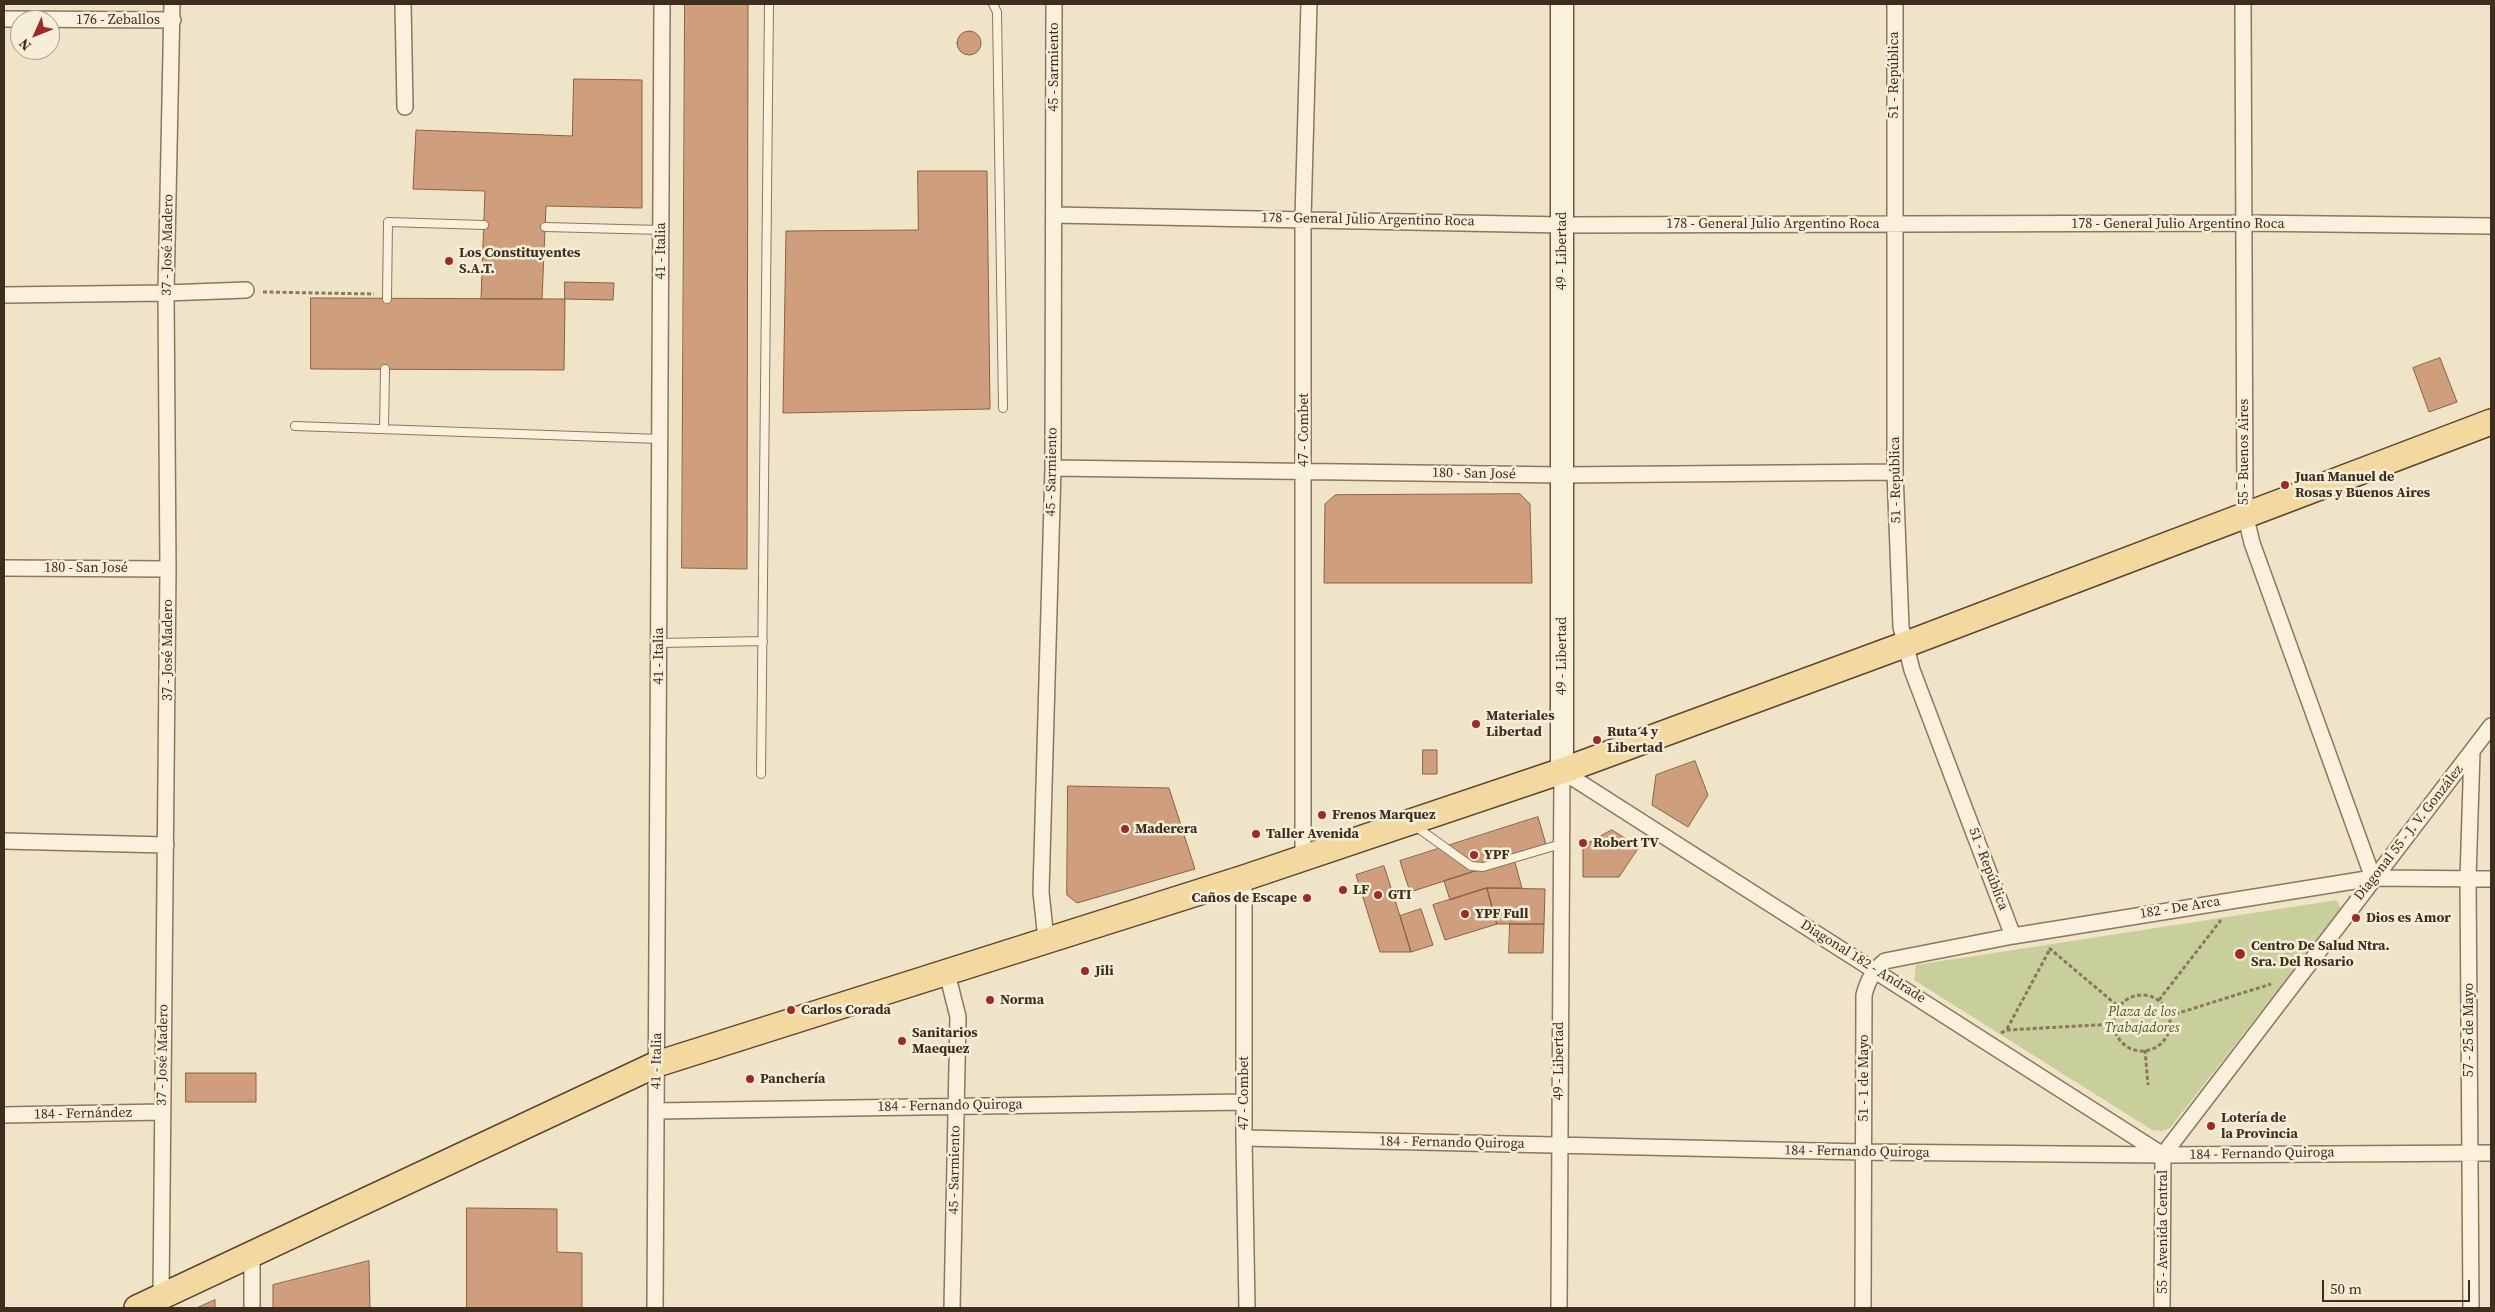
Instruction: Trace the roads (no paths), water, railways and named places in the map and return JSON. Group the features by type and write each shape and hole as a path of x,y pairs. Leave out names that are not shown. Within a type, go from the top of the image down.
{"main road":[{"path":"137,1308 657,1064 1244,878 1562,771 1904,645 2491,422"}],"street":[{"name":"37 - José Madero","path":"161,1296 168,569 166,294 172,4"},
{"path":"403,4 405,107"},
{"name":"41 - Italia","path":"655,1308 662,4"},
{"name":"45 - Sarmiento","path":"1046,940 1041,892 1053,468 1054,4"},
{"name":"47 - Combet","path":"1303,857 1304,218 1310,4"},
{"name":"49 - Libertad","path":"1559,1308 1562,771 1562,4"},
{"name":"51 - República","path":"1894,4 1895,472 1900,606 1904,645 2012,936"},
{"name":"55 - Buenos Aires","path":"2243,4 2245,514 2252,543 2373,878"},
{"name":"176 - Zeballos","path":"4,19 173,20"},
{"name":"178 - General Julio Argentino Roca","path":"1054,215 1304,218 1562,225 2245,223 2491,226"},
{"path":"4,295 166,294 246,290"},
{"name":"180 - San José","path":"1053,468 1304,473 1562,475 1895,472"},
{"name":"180 - San José","path":"4,568 168,569"},
{"name":"Diagonal 55 - J. V. González","path":"2163,1155 2491,726"},
{"name":"57 - 25 de Mayo","path":"2471,1308 2468,878 2472,752"},
{"name":"Diagonal 182 - Andrade","path":"1562,771 1986,1040 2163,1155"},
{"path":"4,841 166,845"},
{"name":"47 - Combet","path":"1244,878 1244,1138 1247,1308"},
{"name":"182 - De Arca","path":"1874,969 1885,961 1900,957 2012,936 2373,878 2491,879"},
{"name":"51 - 1 de Mayo","path":"1863,1308 1864,995 1867,983 1874,969"},
{"name":"45 - Sarmiento","path":"947,973 958,1017 952,1308"},
{"name":"184 - Fernando Quiroga","path":"656,1111 1244,1102"},
{"name":"184 - Fernández","path":"4,1115 162,1112"},
{"name":"184 - Fernando Quiroga","path":"1244,1138 1863,1152 2163,1155 2491,1153"},
{"name":"55 - Avenida Central","path":"2162,1308 2163,1155"},
{"path":"252,1254 252,1308"}],"lane":[{"path":"762,774 769,4"},
{"path":"993,4 997,12 1004,408"},
{"path":"387,296 388,222 484,225"},
{"path":"545,227 661,230"},
{"path":"384,429 385,369"},
{"path":"295,426 660,439"},
{"path":"660,643 763,641"},
{"path":"1410,821 1471,866 1483,867 1561,844"}],"place":[{"name":"Los Constituyentes S.A.T.","path":"449,261"},
{"name":"Juan Manuel de Rosas y Buenos Aires","path":"2285,485"},
{"name":"Materiales Libertad","path":"1476,724"},
{"name":"Ruta 4 y Libertad","path":"1597,740"},
{"name":"Frenos Marquez","path":"1322,815"},
{"name":"Maderera","path":"1125,829"},
{"name":"Taller Avenida","path":"1256,834"},
{"name":"Robert TV","path":"1583,843"},
{"name":"YPF","path":"1474,855"},
{"name":"LF","path":"1343,890"},
{"name":"GTI","path":"1378,895"},
{"name":"Caños de Escape","path":"1307,898"},
{"name":"YPF Full","path":"1465,914"},
{"name":"Dios es Amor","path":"2356,918"},
{"name":"Centro De Salud Ntra. Sra. Del Rosario","path":"2240,954"},
{"name":"Jili","path":"1085,971"},
{"name":"Norma","path":"990,1000"},
{"name":"Carlos Corada","path":"791,1010"},
{"name":"Sanitarios Maequez","path":"902,1041"},
{"name":"Panchería","path":"750,1079"},
{"name":"Lotería de la Provincia","path":"2211,1126"}],"park label":[{"name":"Plaza de los Trabajadores","path":"2142,1020"}]}
